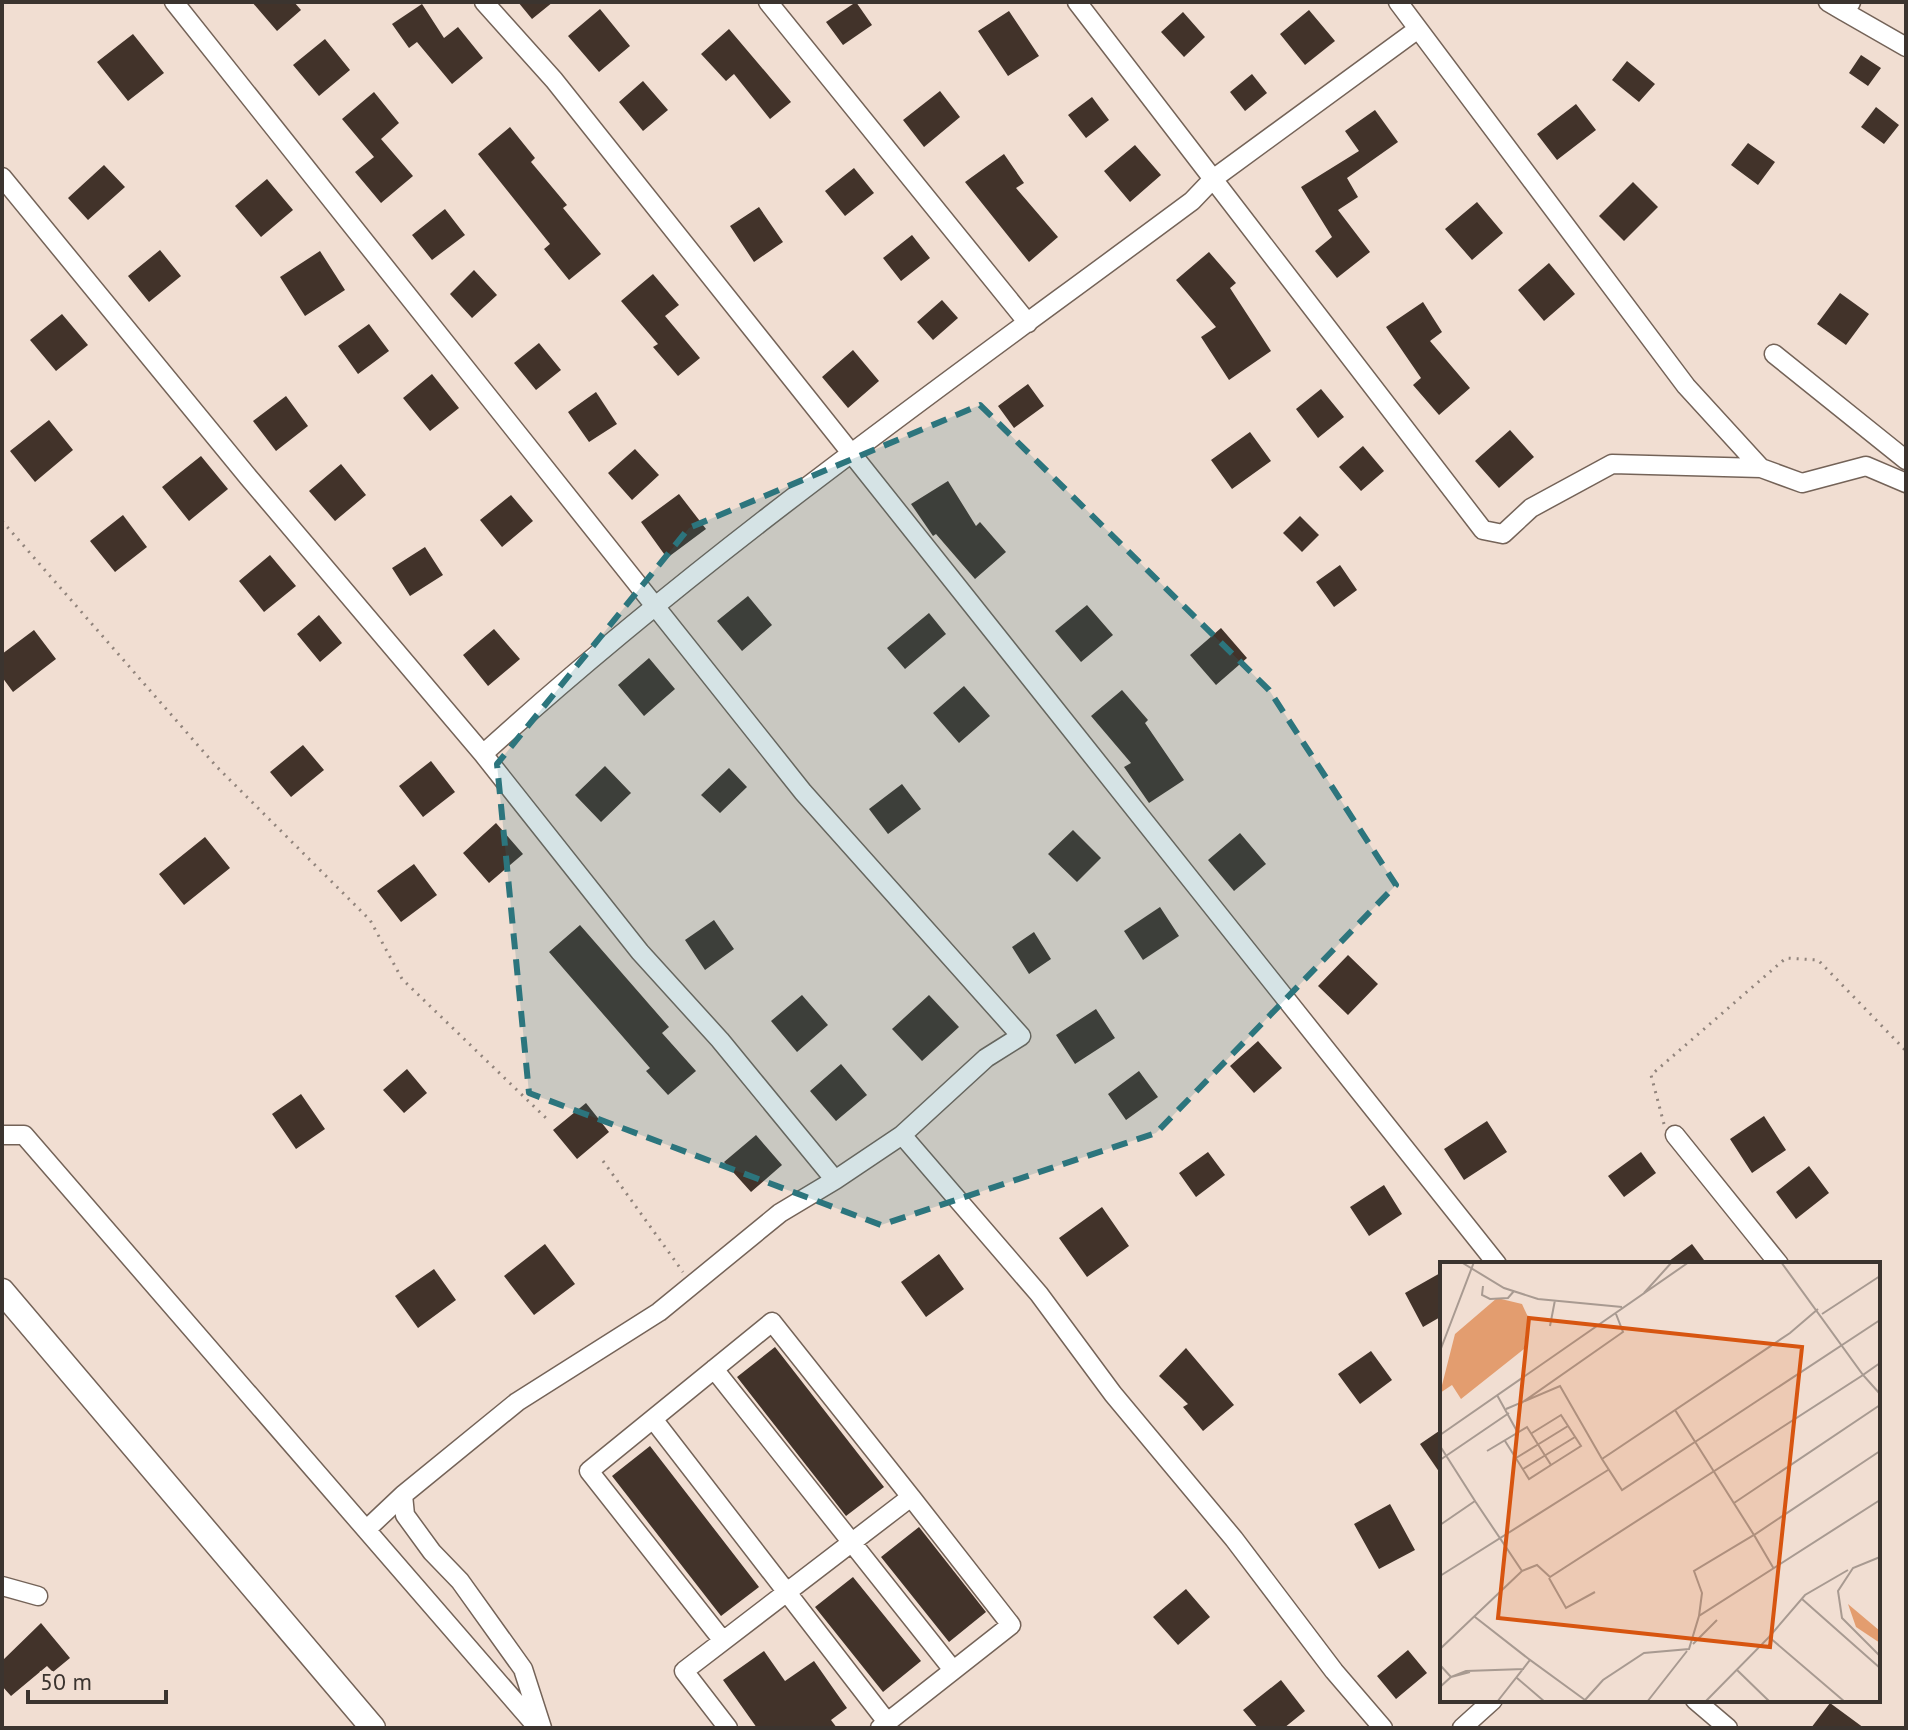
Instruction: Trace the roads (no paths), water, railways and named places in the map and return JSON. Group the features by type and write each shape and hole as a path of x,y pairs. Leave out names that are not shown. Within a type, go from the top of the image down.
{"main road":[{"path":"2,1291 373,1728"}],"street":[{"path":"174,2 803,792 1021,1036 986,1058 902,1135 780,1213 659,1312 517,1402 403,1495 367,1529"},
{"path":"484,2 554,80 1495,1262"},
{"path":"768,2 1028,323"},
{"path":"1077,2 1483,530 1503,534 1531,508 1612,464 1761,468 1802,483 1866,466 1906,483"},
{"path":"1398,2 1686,386 1761,468"},
{"path":"1828,2 1848,7 1906,47"},
{"path":"483,754 655,604 1192,201 1213,179 1418,29"},
{"path":"2,177 249,478 483,754 640,952 720,1040 835,1180"},
{"path":"1774,354 1906,460"},
{"path":"2,1135 24,1135 540,1728"},
{"path":"902,1135 1039,1294 1113,1394 1234,1539 1334,1671 1383,1728"},
{"path":"1675,1135 1777,1262"},
{"path":"653,1419 883,1725 1011,1625 772,1322 589,1471 723,1641"},
{"path":"714,1369 953,1670"},
{"path":"403,1495 405,1515 432,1552 460,1581 523,1669 540,1728"},
{"path":"727,1728 684,1671 911,1497"},
{"path":"2,1586 38,1596"},
{"path":"1462,1728 1491,1702"},
{"path":"1697,1702 1728,1728"}]}
